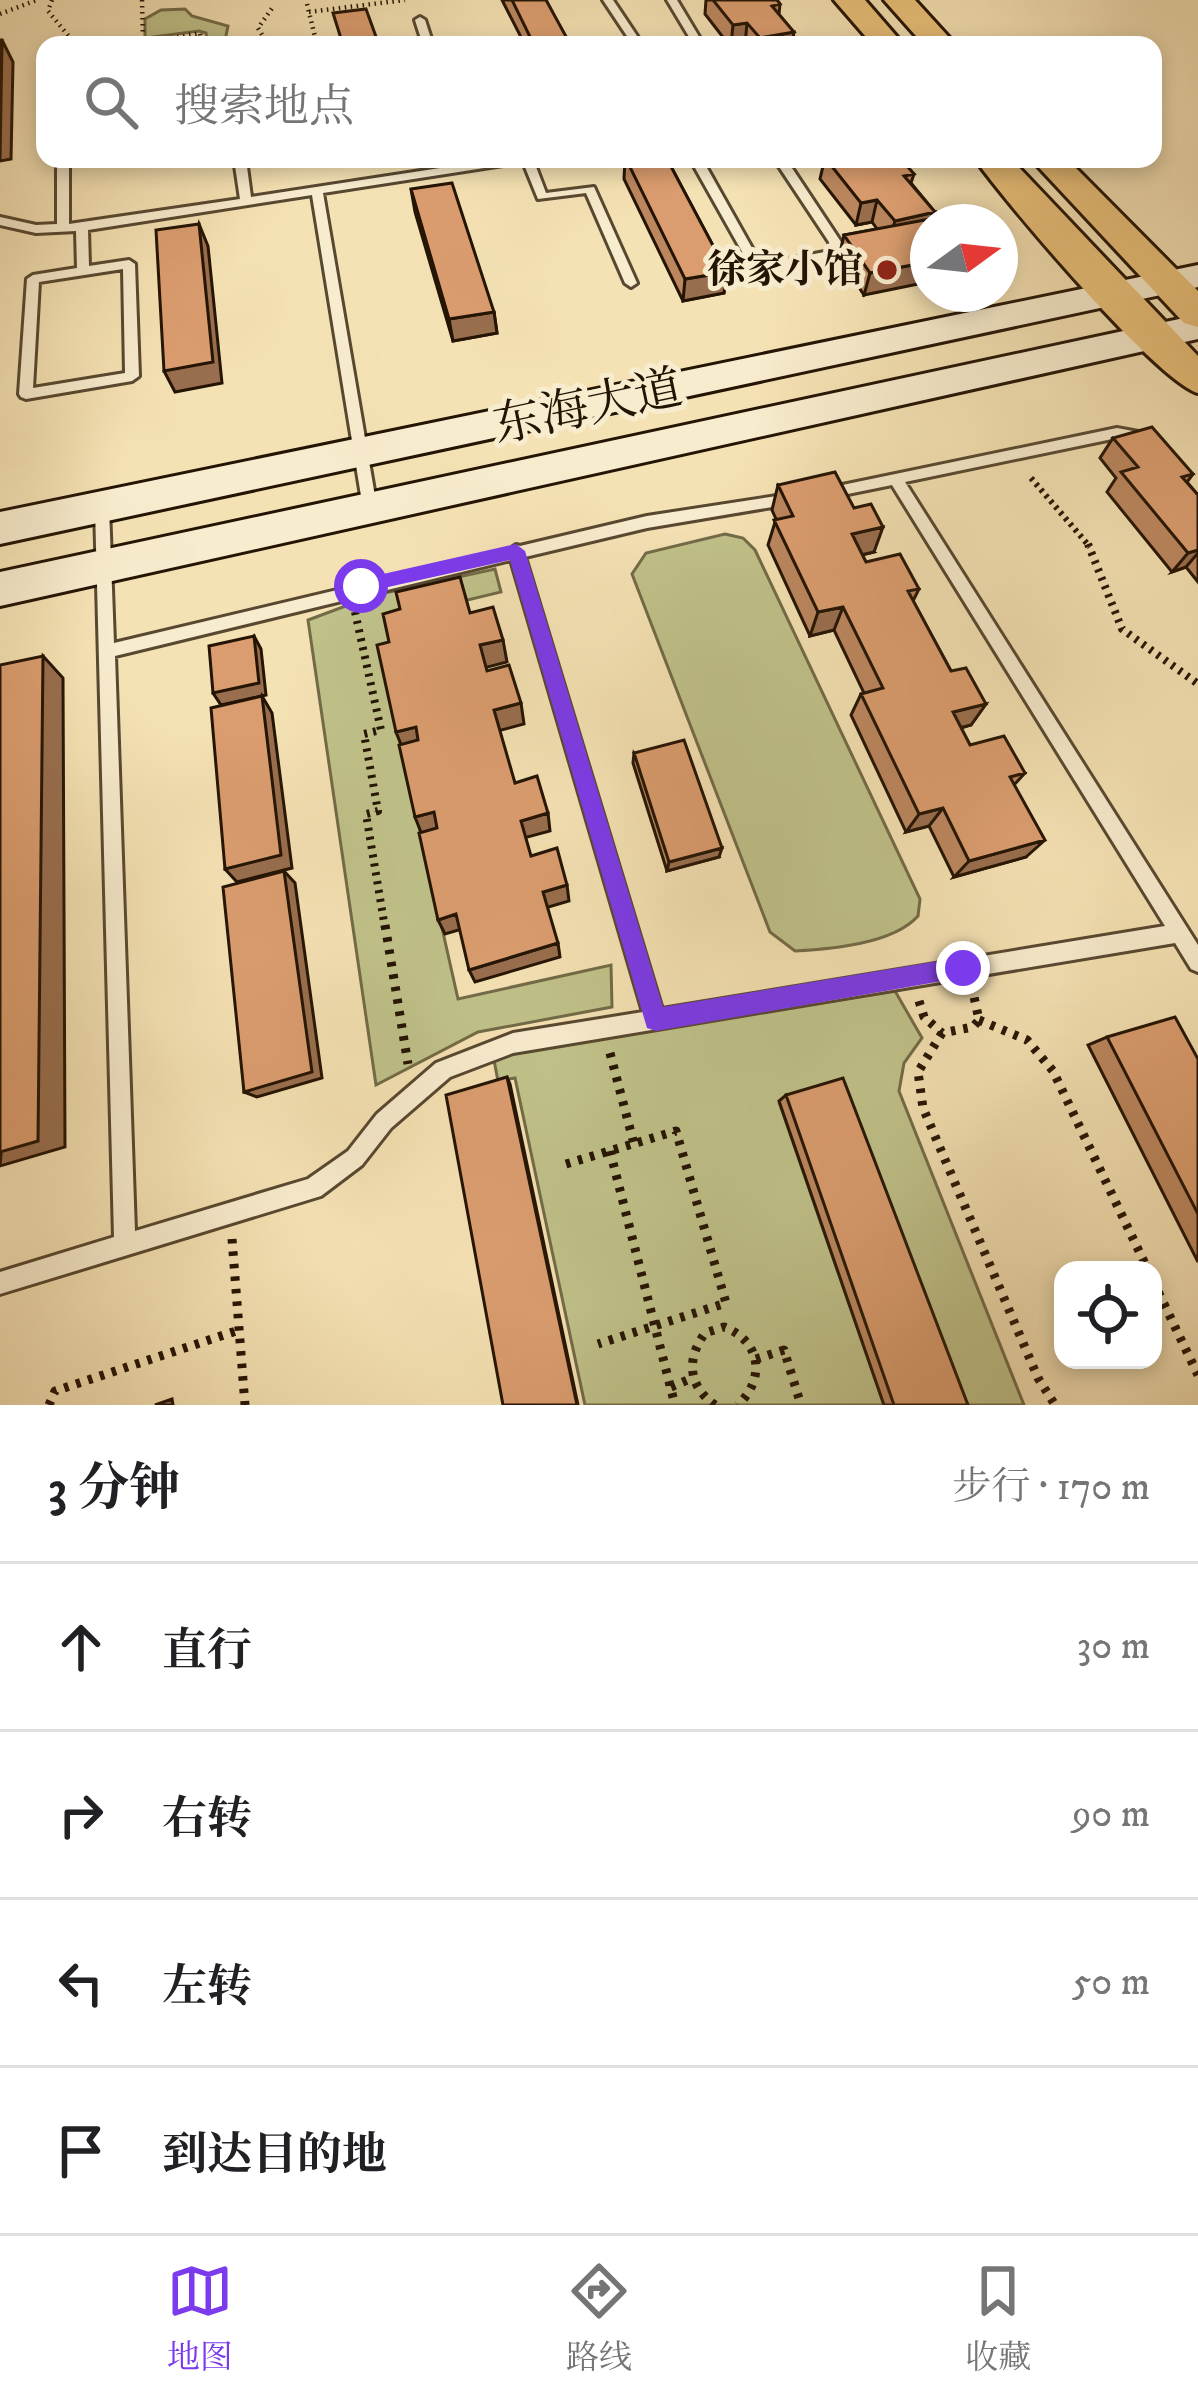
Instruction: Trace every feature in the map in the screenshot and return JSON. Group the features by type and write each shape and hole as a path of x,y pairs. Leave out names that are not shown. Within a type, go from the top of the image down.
{"main road":[{"path":"849,0 881,36"},
{"path":"899,0 933,36"},
{"path":"1000,168 1152,336 1198,379"},
{"path":"1058,168 1182,279 1198,314"}],"street":[{"name":"东海大道","path":"0,528 1182,279"},
{"name":"东海大道","path":"0,589 1198,327"}],"lane":[{"path":"608,0 632,36"},
{"path":"672,0 694,36"},
{"path":"420,20 425,36"},
{"path":"63,168 63,228"},
{"path":"241,168 245,202"},
{"path":"0,221 36,229 82,227 446,168"},
{"path":"528,168 542,196 590,189 631,283"},
{"path":"701,168 757,268 836,254 835,242 786,168"},
{"path":"316,192 370,508"},
{"path":"82,227 83,271"},
{"path":"129,264 131,376 26,394 33,279 83,271 129,264"},
{"path":"107,650 301,608 350,590 647,522 897,482 1117,433 1161,446"},
{"path":"897,482 1198,962"},
{"path":"102,507 125,1246"},
{"path":"516,551 656,1019"},
{"path":"0,1283 313,1188 355,1158 442,1070 514,1043 1179,933"}],"path":[{"path":"0,14 38,0"},
{"path":"52,0 48,11 69,36"},
{"path":"142,0 143,36"},
{"path":"314,36 308,8 405,0"},
{"path":"263,36 258,28 273,7"},
{"path":"1031,478 1085,542 1121,628 1134,643 1198,685"},
{"path":"350,590 381,730 364,734 378,811 366,814 413,1095"},
{"path":"963,968 979,1019 1027,1040 1042,1055 1144,1261"},
{"path":"911,977 924,1016 942,1033"},
{"path":"979,1019 973,1027 942,1033 918,1072 923,1108 1038,1378 1055,1405"},
{"path":"603,1028 634,1144"},
{"path":"566,1164 676,1131 726,1304 598,1344"},
{"path":"610,1151 675,1405"},
{"path":"230,1214 245,1405"},
{"path":"1162,1300 1198,1375"},
{"path":"715,1405 692,1378 692,1353 714,1328 735,1329 756,1359 755,1385 738,1405"},
{"path":"49,1405 55,1391 239,1330"},
{"path":"756,1359 784,1350 801,1405"},
{"path":"671,1387 692,1378"}],"green space":[{"path":"185,9 192,16 228,26 226,36 199,31 145,36 145,19 161,10"},
{"path":"725,534 743,538 755,550 920,899 918,916 893,933 861,943 795,951 770,932 632,574 646,553"},
{"path":"495,569 501,592 397,617 382,661 458,999 611,965 612,1007 478,1032 376,1085 308,620 375,595"},
{"path":"895,991 922,1038 904,1063 899,1091 1024,1405 947,1405 779,1102 884,1405 585,1405 515,1078 498,1081 493,1055"}],"building":[{"path":"512,0 546,0 566,36 530,36"},
{"path":"713,0 777,0 780,4 772,6 794,32 758,36 747,23 733,25"},
{"path":"366,9 376,36 340,36 333,13"},
{"path":"630,168 672,168 727,272 685,279"},
{"path":"833,168 909,168 914,174 904,176 928,204 910,204 910,218 895,221 877,200 861,203"},
{"path":"452,183 494,312 449,319 411,189"},
{"path":"910,223 910,265 870,273 844,235"},
{"path":"199,224 213,362 164,371 156,230"},
{"path":"1152,427 1193,474 1182,477 1198,495 1198,550 1188,553 1121,472 1138,467 1113,438"},
{"path":"835,472 854,508 871,504 883,527 852,534 866,562 900,554 919,589 908,591 951,671 966,668 986,704 953,712 970,745 1004,736 1025,773 1010,777 1045,840 969,861 943,808 919,814 861,694 883,688 843,607 818,612 774,520 793,516 778,485"},
{"path":"460,577 470,613 493,607 503,640 480,645 487,671 509,665 521,703 494,710 515,783 537,776 548,813 521,821 531,856 557,848 567,885 543,892 558,943 469,970 456,914 438,920 419,833 437,828 434,812 415,817 399,745 418,740 416,727 396,732 377,645 389,642 383,614 400,609 396,592"},
{"path":"254,636 259,683 213,693 209,646"},
{"path":"43,656 38,1141 0,1152 0,665"},
{"path":"262,696 281,855 225,869 211,708"},
{"path":"684,740 722,848 669,862 634,753"},
{"path":"284,871 312,1072 244,1092 223,887"},
{"path":"1175,1017 1198,1059 1198,1214 1107,1037"},
{"path":"507,1077 577,1405 503,1405 446,1095"},
{"path":"843,1078 968,1405 894,1405 786,1095"}],"place":[{"name":"徐家小馆","path":"887,270"}],"route":[{"path":"361,586 516,551 656,1019 963,968"}]}
